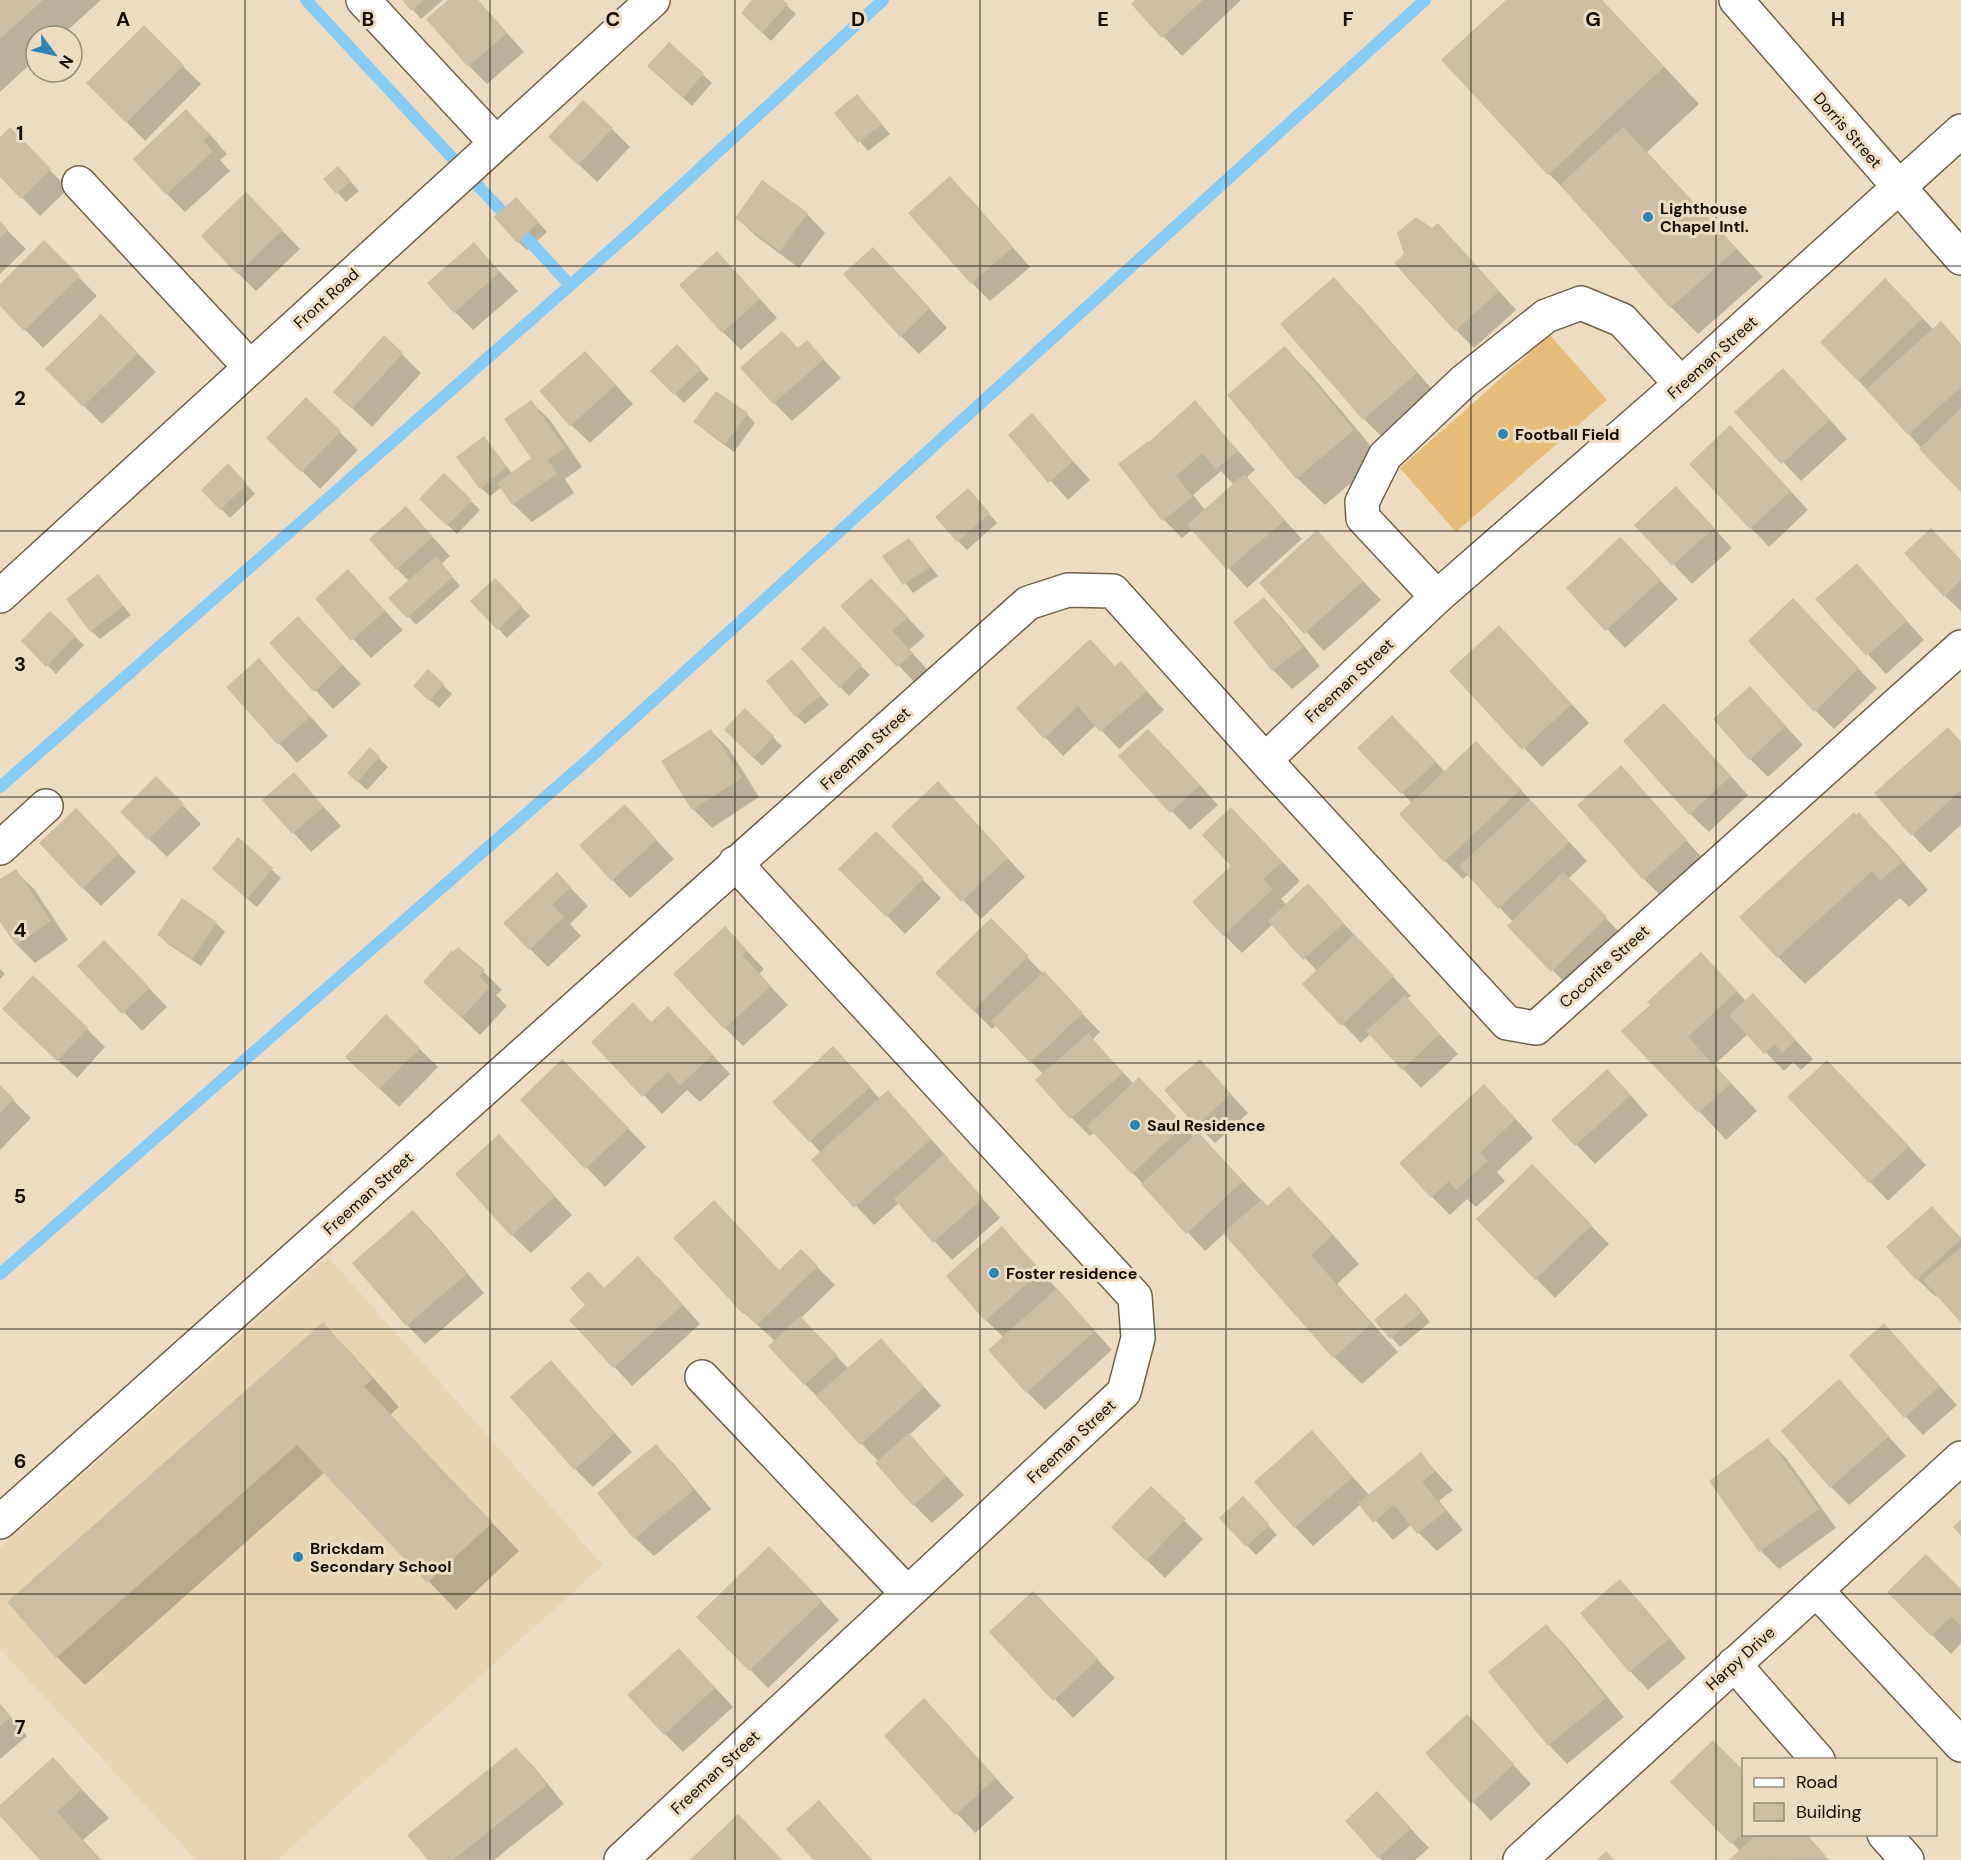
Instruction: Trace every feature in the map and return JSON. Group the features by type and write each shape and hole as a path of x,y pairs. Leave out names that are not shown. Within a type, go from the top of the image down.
{"street":[{"path":"363,0 496,143"},
{"name":"Front Road","path":"0,596 653,0"},
{"name":"Dorris Street","path":"1736,0 1961,258"},
{"name":"Freeman Street","path":"0,1522 1028,603 1068,590 1113,591 1265,760 1437,597 1681,384 1961,132"},
{"path":"79,183 250,367"},
{"path":"1437,597 1363,518 1362,502 1385,456 1464,381 1546,316 1581,303 1622,320 1681,384"},
{"name":"Cocorite Street","path":"1265,760 1507,1023 1536,1028 1961,647"},
{"path":"0,848 46,806"},
{"name":"Freeman Street","path":"621,1860 1124,1392 1138,1338 1135,1297 735,864"},
{"path":"702,1377 907,1593"},
{"name":"Harpy Drive","path":"1520,1860 1961,1458"},
{"path":"1816,1590 1961,1745"},
{"path":"1734,1664 1816,1758"},
{"path":"1886,1836 1907,1860"}],"shaded area":[{"name":"Football Field","path":"1550,335 1607,400 1456,532 1400,468"},
{"name":"Brickdam Secondary School","path":"328,1257 603,1565 277,1860 196,1860 0,1649 0,1548"}],"building":[{"path":"0,0 43,0 0,39"},
{"path":"402,0 424,0 411,11"},
{"path":"448,0 478,0 507,33 468,67 426,19"},
{"path":"752,0 783,0 788,4 762,33 741,13"},
{"path":"1135,0 1203,0 1162,38 1131,4"},
{"path":"1506,0 1602,0 1664,67 1548,175 1441,60"},
{"path":"144,25 184,65 126,123 86,83"},
{"path":"669,42 704,73 683,98 647,66"},
{"path":"857,94 882,124 858,143 834,113"},
{"path":"583,100 613,128 578,165 548,137"},
{"path":"186,109 210,135 203,141 213,151 166,195 133,159"},
{"path":"10,127 51,169 21,199 0,177 0,137"},
{"name":"Lighthouse Chapel Intl.","path":"1623,127 1737,249 1670,308 1560,185"},
{"path":"338,166 351,181 336,194 323,179"},
{"path":"950,176 1013,247 971,284 908,213"},
{"path":"762,180 808,213 780,251 735,218"},
{"path":"246,192 283,230 237,274 201,236"},
{"path":"516,197 539,222 517,243 494,217"},
{"path":"1416,217 1432,228 1438,223 1499,291 1455,331 1394,263 1404,254 1397,233"},
{"path":"0,221 8,230 0,238"},
{"path":"44,240 80,276 24,331 0,306 0,284"},
{"path":"474,242 500,272 454,313 427,283"},
{"path":"873,247 930,308 900,337 843,274"},
{"path":"717,251 760,299 722,333 679,285"},
{"path":"1334,277 1417,373 1363,420 1280,324"},
{"path":"1885,278 1923,318 1858,381 1820,342"},
{"path":"101,314 138,353 83,407 45,369"},
{"path":"1941,321 1961,344 1961,387 1908,435 1866,389"},
{"path":"782,331 798,348 807,340 824,359 773,404 740,368"},
{"path":"384,335 403,353 352,409 333,392"},
{"path":"677,344 701,369 674,395 650,371"},
{"path":"1285,346 1354,430 1296,479 1227,395"},
{"path":"585,351 616,385 570,426 539,391"},
{"path":"1783,368 1830,420 1781,464 1734,412"},
{"path":"716,391 748,413 725,444 693,422"},
{"path":"306,397 341,431 301,472 266,438"},
{"path":"531,400 565,448 548,460 557,474 512,505 497,483 531,458 504,419"},
{"path":"1195,400 1238,451 1216,469 1202,453 1176,476 1193,497 1162,521 1118,464 1149,442"},
{"path":"1961,408 1961,492 1919,449"},
{"path":"1032,413 1073,461 1048,483 1008,435"},
{"path":"1730,425 1791,491 1750,529 1689,464"},
{"path":"484,436 507,467 480,489 456,457"},
{"path":"228,463 247,484 220,510 201,490"},
{"path":"444,473 472,500 447,526 419,499"},
{"path":"1244,474 1285,520 1227,570 1187,525"},
{"path":"1676,486 1714,528 1672,566 1634,525"},
{"path":"968,488 990,513 957,542 935,517"},
{"path":"406,506 433,537 396,570 369,539"},
{"path":"1931,528 1961,560 1961,580 1944,597 1904,553"},
{"path":"1317,530 1363,581 1304,634 1259,583"},
{"path":"1620,537 1661,580 1605,631 1566,588"},
{"path":"909,538 930,567 903,585 882,556"},
{"path":"436,556 453,577 407,618 388,598"},
{"path":"1857,563 1907,621 1866,656 1815,599"},
{"path":"348,569 385,611 351,641 315,599"},
{"path":"98,574 123,606 90,632 66,599"},
{"path":"495,578 522,606 497,630 470,601"},
{"path":"871,578 908,617 892,631 913,653 897,667 840,606"},
{"path":"1264,597 1303,647 1272,671 1233,622"},
{"path":"1793,598 1859,668 1814,712 1748,641"},
{"path":"50,611 76,636 46,667 21,641"},
{"path":"298,616 343,665 314,692 269,643"},
{"path":"1499,625 1572,704 1522,750 1449,671"},
{"path":"824,626 862,665 839,688 801,649"},
{"path":"1090,639 1115,666 1121,661 1147,691 1100,732 1078,706 1044,739 1016,708"},
{"path":"259,658 310,717 278,745 226,687"},
{"path":"792,659 821,695 795,717 766,681"},
{"path":"428,669 444,684 429,701 413,686"},
{"path":"1750,686 1786,726 1749,760 1713,719"},
{"path":"1664,703 1731,776 1689,815 1623,741"},
{"path":"745,708 774,736 753,758 724,730"},
{"path":"1392,715 1436,762 1401,794 1357,748"},
{"path":"1948,727 1961,742 1961,790 1911,836 1874,793"},
{"path":"711,729 742,778 692,810 661,761"},
{"path":"1148,729 1200,785 1170,813 1118,756"},
{"path":"1476,741 1521,789 1444,862 1399,814"},
{"path":"370,747 380,757 357,782 347,773"},
{"path":"1621,765 1687,840 1643,880 1577,805"},
{"path":"294,772 324,807 292,834 262,800"},
{"path":"156,776 184,804 148,840 120,812"},
{"path":"938,781 1008,858 961,902 891,826"},
{"path":"1530,800 1569,842 1498,909 1459,866"},
{"path":"625,804 657,840 611,881 579,845"},
{"path":"1231,807 1282,862 1263,879 1273,889 1223,936 1192,902 1231,866 1202,835"},
{"path":"76,808 119,853 82,889 39,843"},
{"path":"1854,812 1856,815 1859,812 1902,862 1880,881 1872,871 1777,958 1739,917"},
{"path":"876,831 924,878 886,917 838,869"},
{"path":"238,837 273,868 247,899 212,869"},
{"path":"16,869 51,921 16,945 0,922 0,879"},
{"path":"557,872 571,887 552,905 564,917 529,950 503,923"},
{"path":"1563,872 1607,917 1551,972 1507,926"},
{"path":"1308,883 1344,923 1303,960 1268,921"},
{"path":"182,898 217,922 192,959 157,935"},
{"path":"991,918 1029,956 973,1011 935,973"},
{"path":"725,926 747,950 742,955 771,986 724,1029 673,974"},
{"path":"1354,934 1394,976 1341,1026 1302,984"},
{"path":"104,940 150,988 122,1014 77,966"},
{"path":"458,947 485,970 479,976 490,987 461,1018 423,982 452,950 453,952"},
{"path":"1701,952 1737,991 1688,1037 1731,1083 1698,1113 1621,1031 1650,1005 1647,1002"},
{"path":"1044,971 1083,1013 1030,1063 991,1021"},
{"path":"33,975 88,1028 57,1061 2,1009"},
{"path":"1753,993 1796,1040 1782,1053 1775,1044 1764,1054 1729,1015"},
{"path":"1405,995 1440,1034 1402,1070 1366,1031"},
{"path":"633,1002 651,1022 668,1006 713,1055 680,1085 668,1072 642,1097 591,1042"},
{"path":"386,1014 420,1048 379,1089 345,1057"},
{"path":"1088,1033 1123,1073 1070,1119 1035,1080"},
{"path":"833,1046 870,1087 809,1142 772,1102"},
{"path":"562,1059 629,1128 585,1169 520,1100"},
{"path":"1200,1059 1231,1094 1196,1126 1164,1090"},
{"path":"1827,1060 1909,1146 1869,1183 1787,1097"},
{"path":"1607,1069 1631,1095 1575,1146 1551,1120"},
{"name":"Saul Residence","path":"1139,1077 1184,1125 1132,1174 1087,1126"},
{"path":"1484,1084 1516,1119 1480,1153 1488,1161 1456,1190 1449,1181 1431,1198 1399,1163"},
{"path":"0,1085 14,1099 0,1113"},
{"path":"888,1090 931,1139 854,1208 811,1160"},
{"path":"1198,1132 1243,1181 1186,1234 1141,1184"},
{"path":"499,1134 555,1196 511,1236 455,1174"},
{"path":"944,1154 983,1198 933,1243 894,1199"},
{"path":"1532,1164 1592,1225 1535,1280 1476,1219"},
{"path":"1289,1186 1332,1236 1311,1255 1371,1324 1333,1358 1223,1233 1262,1199 1267,1206"},
{"path":"714,1200 779,1270 801,1249 818,1266 757,1325 745,1313 743,1314 673,1238"},
{"path":"1932,1206 1961,1239 1916,1280 1886,1247"},
{"path":"413,1210 467,1274 406,1326 352,1263"},
{"name":"Foster residence","path":"1002,1226 1041,1271 985,1321 946,1276"},
{"path":"1961,1247 1961,1323 1923,1280"},
{"path":"638,1256 683,1305 613,1368 569,1320 585,1305 570,1288 589,1271 604,1288"},
{"path":"1057,1288 1095,1331 1026,1393 988,1350"},
{"path":"1406,1293 1422,1312 1390,1339 1374,1320"},
{"path":"800,1316 837,1355 804,1385 768,1346"},
{"path":"323,1322 373,1379 364,1386 492,1523 427,1583 297,1445 56,1658 7,1602"},
{"path":"1884,1323 1940,1386 1904,1418 1849,1355"},
{"path":"881,1338 924,1387 860,1445 816,1396"},
{"path":"551,1360 615,1433 574,1470 510,1397"},
{"path":"1839,1379 1889,1436 1830,1488 1781,1431"},
{"path":"1312,1430 1353,1477 1294,1528 1254,1482"},
{"path":"909,1433 946,1476 913,1506 875,1463"},
{"path":"1768,1438 1819,1509 1759,1552 1709,1481"},
{"path":"656,1444 694,1490 634,1539 597,1493"},
{"path":"1421,1452 1435,1471 1422,1482 1446,1511 1417,1534 1394,1505 1373,1523 1358,1503"},
{"path":"1151,1486 1186,1519 1146,1561 1111,1527"},
{"path":"1243,1496 1270,1525 1246,1547 1219,1518"},
{"path":"1961,1519 1961,1536 1953,1527"},
{"path":"769,1546 822,1601 749,1671 696,1617"},
{"path":"1926,1554 1961,1589 1961,1626 1951,1617 1931,1636 1887,1592"},
{"path":"1620,1579 1669,1639 1629,1672 1580,1613"},
{"path":"1033,1591 1098,1659 1053,1701 989,1632"},
{"path":"1546,1624 1606,1698 1548,1746 1488,1672"},
{"path":"679,1648 715,1688 664,1735 627,1695"},
{"path":"924,1698 996,1778 955,1815 884,1736"},
{"path":"0,1705 10,1717 0,1726"},
{"path":"1467,1714 1514,1764 1471,1804 1425,1753"},
{"path":"1713,1740 1742,1769 1742,1834 1731,1844 1670,1782"},
{"path":"516,1747 547,1785 453,1860 428,1860 407,1835"},
{"path":"53,1757 82,1789 57,1812 100,1860 40,1860 0,1816 0,1805"},
{"path":"1377,1791 1411,1828 1378,1858 1345,1821"},
{"path":"819,1800 871,1860 813,1860 786,1829"},
{"path":"738,1814 782,1860 690,1860"},
{"path":"1755,1836 1808,1836 1828,1859 1729,1860"},
{"path":"1606,1851 1614,1860 1597,1860"}],"waterway":[{"path":"306,0 570,285"},
{"path":"0,787 632,231 883,0"},
{"path":"0,1274 590,758 1425,0"}],"place":[{"name":"Lighthouse Chapel Intl.","path":"1648,217"},
{"name":"Football Field","path":"1503,434"},
{"name":"Saul Residence","path":"1135,1125"},
{"name":"Foster residence","path":"994,1273"},
{"name":"Brickdam Secondary School","path":"298,1557"}]}
